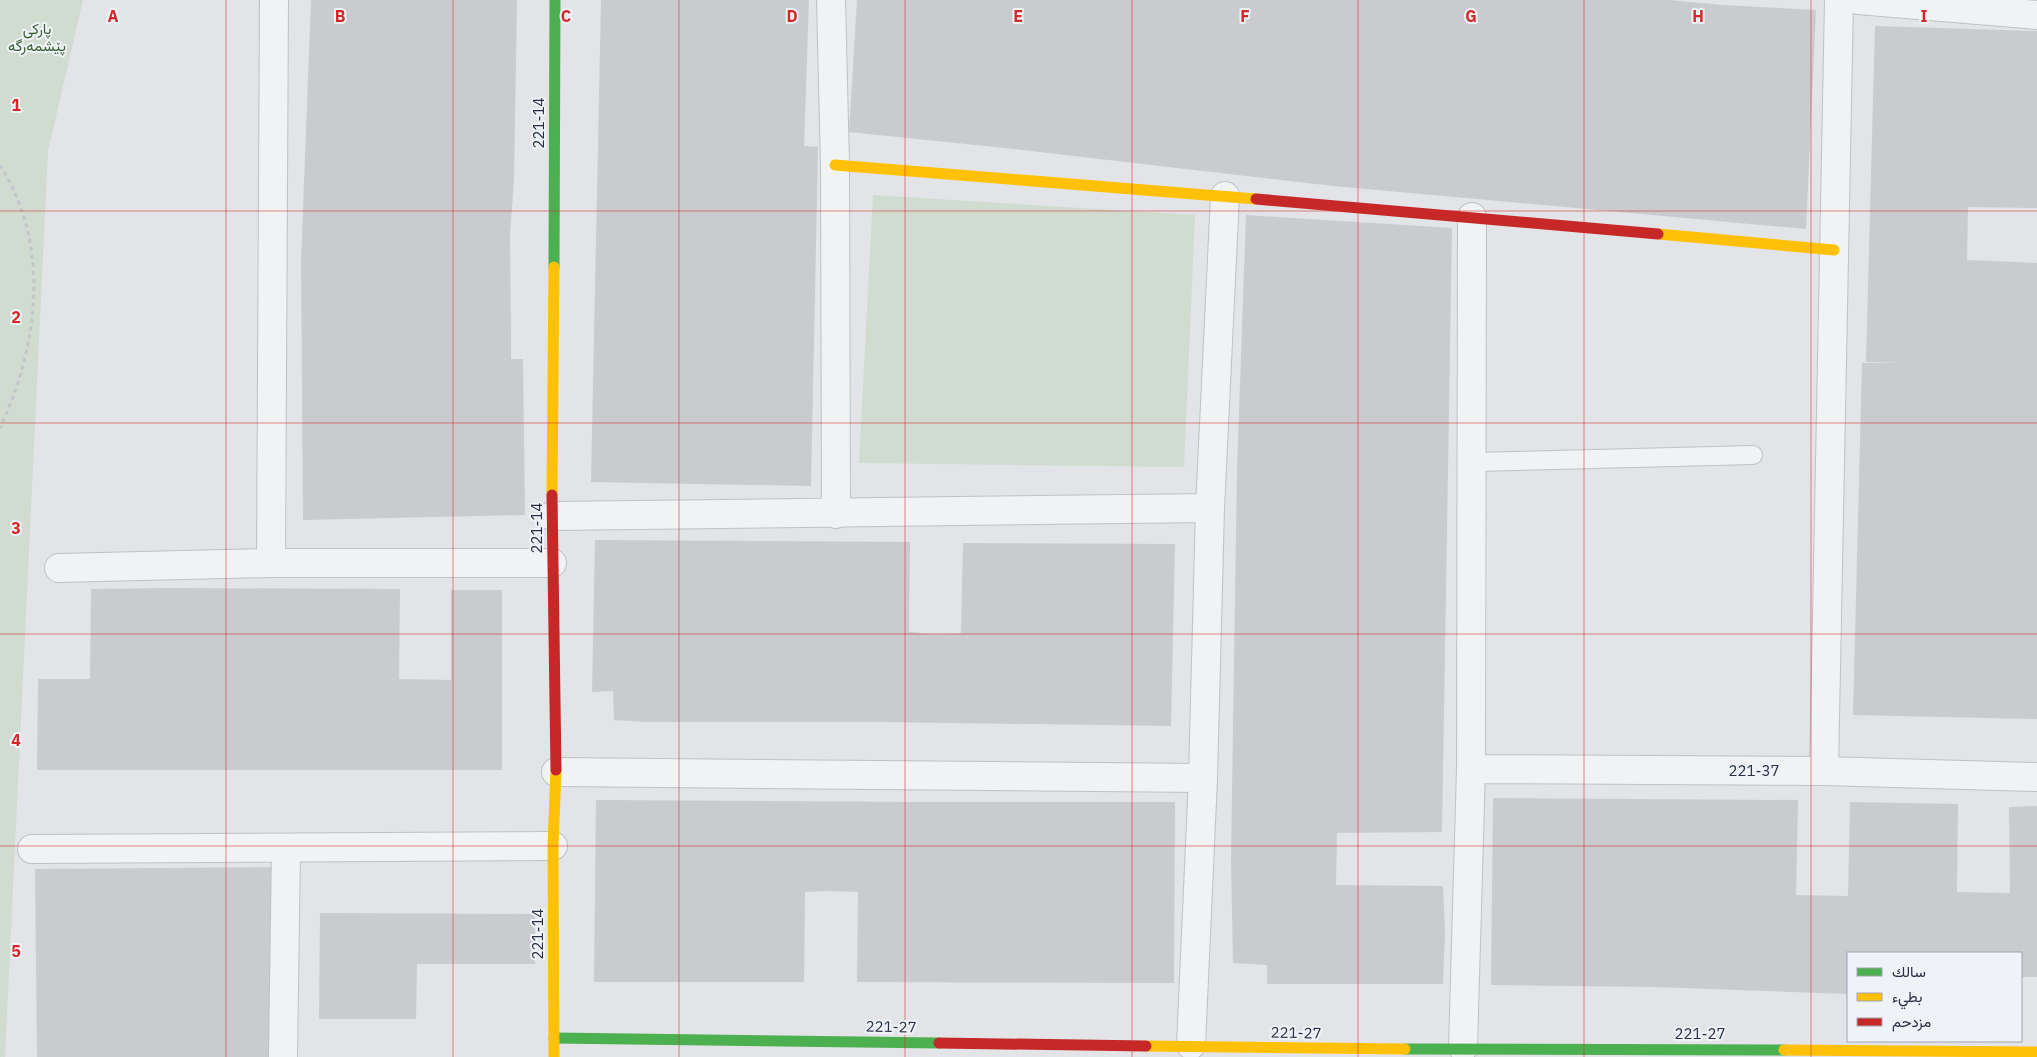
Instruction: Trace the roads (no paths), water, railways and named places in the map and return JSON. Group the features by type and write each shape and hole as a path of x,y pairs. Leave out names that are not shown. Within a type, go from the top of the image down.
{"street":[{"path":"271,563 274,0"},
{"name":"221-14","path":"554,1057 553,846 556,772 552,516 555,0"},
{"path":"831,0 835,165 836,514"},
{"path":"1824,771 1839,0"},
{"path":"1858,0 2037,15"},
{"path":"835,165 1472,217 1834,250"},
{"path":"1190,1045 1203,778 1210,508 1225,196"},
{"path":"1463,1048 1471,769 1472,217"},
{"path":"552,516 1210,508"},
{"path":"59,568 271,563 552,563"},
{"name":"221-37","path":"1471,769 1824,771 2037,777"},
{"path":"556,772 1203,778"},
{"path":"32,849 553,846"},
{"path":"283,1057 286,849"},
{"name":"221-27","path":"554,1038 1190,1045 1341,1053 1463,1048 1609,1053 2037,1052"}],"lane":[{"path":"1472,462 1753,455"}],"park label":[{"name":"پارکی پێشمەرگە","path":"37,38"}]}
